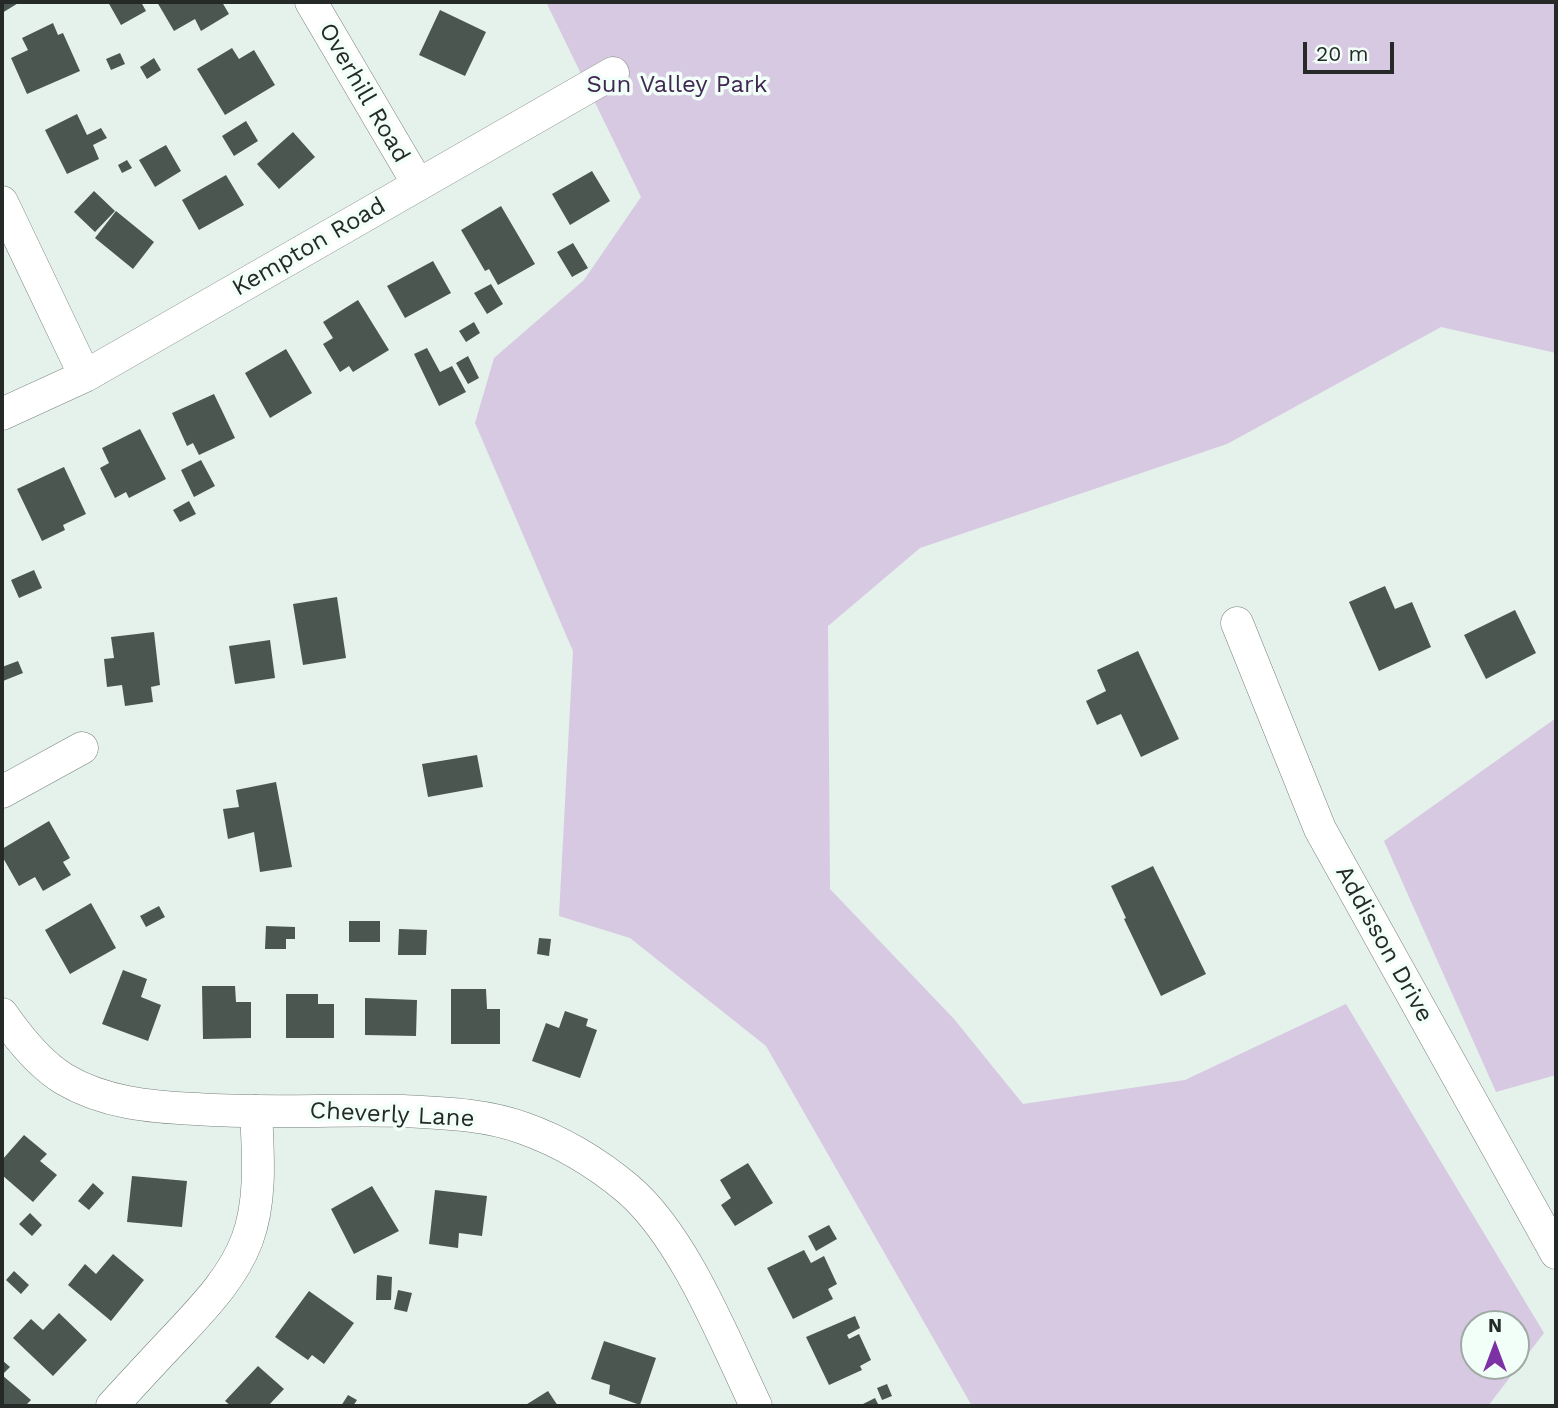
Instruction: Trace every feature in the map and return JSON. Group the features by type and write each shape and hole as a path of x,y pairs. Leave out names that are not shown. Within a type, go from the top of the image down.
{"street":[{"name":"Overhill Road","path":"311,2 418,184"},
{"name":"Kempton Road","path":"2,414 85,376 613,73"},
{"path":"2,202 85,376"},
{"name":"Addisson Drive","path":"1237,623 1320,830 1556,1253"},
{"path":"2,792 82,748"},
{"name":"Cheverly Lane","path":"2,1014 30,1050 62,1078 100,1096 146,1106 256,1111 347,1110 468,1116 521,1127 579,1154 628,1189 664,1229 690,1272 756,1406"},
{"path":"112,1406 212,1298 234,1269 248,1238 255,1208 258,1162 256,1111"}],"green space":[{"name":"Sun Valley Park","path":"546,2 1556,2 1556,353 1441,327 1227,444 920,548 828,626 830,889 954,1019 1023,1104 1185,1080 1346,1004 1544,1333 1530,1351 1530,1310 1460,1310 1460,1380 1508,1380 1488,1406 972,1406 766,1046 630,938 559,916 573,651 475,423 494,358 584,280 641,197"},
{"path":"1556,718 1556,1075 1496,1092 1384,841"}],"building":[{"path":"2,2 20,2 2,13"},
{"path":"108,2 141,2 146,11 121,25"},
{"path":"157,2 222,2 229,14 201,31 195,19 174,31"},
{"path":"440,10 486,32 465,76 419,55"},
{"path":"53,23 58,35 63,33 80,71 27,94 11,58 28,50 22,38"},
{"path":"232,48 239,59 254,50 275,85 225,115 197,69"},
{"path":"120,53 125,64 111,70 106,59"},
{"path":"154,58 161,70 147,79 140,67"},
{"path":"77,114 87,135 101,128 107,138 93,145 99,159 67,174 45,130"},
{"path":"246,121 258,141 234,156 222,136"},
{"path":"293,132 315,157 279,189 257,164"},
{"path":"166,145 181,171 155,187 139,160"},
{"path":"127,160 132,168 122,173 118,165"},
{"path":"592,171 610,201 570,225 552,194"},
{"path":"226,175 244,205 199,230 182,200"},
{"path":"94,191 115,211 95,232 74,212"},
{"path":"501,206 535,264 498,285 489,269 485,271 461,230"},
{"path":"116,211 154,242 133,269 95,238"},
{"path":"573,243 588,268 572,277 557,252"},
{"path":"433,261 451,293 405,318 387,286"},
{"path":"491,284 503,304 487,314 474,293"},
{"path":"358,300 389,350 353,372 349,366 340,372 323,344 333,338 323,322"},
{"path":"474,322 480,333 466,342 459,331"},
{"path":"427,348 440,372 452,366 466,392 439,406 414,354"},
{"path":"286,349 312,393 270,418 245,373"},
{"path":"468,356 479,378 468,384 456,363"},
{"path":"214,394 235,438 199,455 193,443 187,446 172,413"},
{"path":"140,429 166,479 129,498 126,492 115,498 100,468 109,463 102,448"},
{"path":"201,460 215,486 194,497 181,470"},
{"path":"64,467 86,514 63,525 65,530 42,541 17,489"},
{"path":"189,501 196,514 180,522 173,510"},
{"path":"34,570 42,588 19,598 11,580"},
{"path":"1385,586 1395,609 1412,602 1431,647 1379,671 1349,602"},
{"path":"337,597 346,658 303,665 293,604"},
{"path":"1515,610 1536,653 1486,679 1464,635"},
{"path":"154,632 160,685 151,687 153,702 125,706 122,685 107,687 104,659 114,658 111,637"},
{"path":"270,640 275,678 235,684 229,646"},
{"path":"1138,651 1179,739 1141,757 1121,714 1097,725 1086,701 1106,691 1097,670"},
{"path":"18,661 23,673 3,681 2,667"},
{"path":"477,755 483,787 428,797 422,764"},
{"path":"276,782 292,867 260,872 254,832 228,839 223,809 239,807 236,790"},
{"path":"49,821 70,858 63,862 71,875 43,891 35,877 19,886 2,856 2,849"},
{"path":"1153,866 1206,974 1161,996 1111,886"},
{"path":"91,903 116,948 70,974 45,930"},
{"path":"159,906 165,917 146,927 140,916"},
{"path":"349,921 380,921 380,942 349,942"},
{"path":"266,926 295,927 295,939 286,939 286,949 265,949"},
{"path":"399,929 427,930 426,955 398,955"},
{"path":"539,938 551,939 549,956 537,954"},
{"path":"123,970 147,979 141,997 161,1005 148,1041 102,1024"},
{"path":"202,986 235,986 236,1002 251,1002 251,1038 203,1039"},
{"path":"451,989 486,989 487,1009 500,1009 500,1044 451,1044"},
{"path":"286,994 318,994 318,1004 334,1004 334,1038 286,1038"},
{"path":"365,998 417,1000 416,1036 365,1035"},
{"path":"565,1011 588,1019 586,1026 597,1030 580,1078 532,1061 546,1023 559,1028"},
{"path":"24,1135 47,1154 40,1161 57,1175 33,1202 2,1175 2,1160"},
{"path":"748,1163 773,1203 735,1226 721,1205 731,1198 720,1180"},
{"path":"132,1176 187,1181 182,1227 127,1222"},
{"path":"93,1183 104,1193 89,1210 78,1201"},
{"path":"372,1186 399,1231 354,1254 331,1209"},
{"path":"435,1190 487,1196 482,1236 459,1233 458,1248 429,1244"},
{"path":"30,1213 42,1225 32,1236 19,1224"},
{"path":"829,1225 837,1239 816,1251 808,1236"},
{"path":"804,1250 811,1263 824,1256 837,1284 828,1289 833,1299 793,1319 767,1268"},
{"path":"113,1254 144,1280 111,1321 68,1285 85,1264 96,1274"},
{"path":"14,1271 29,1285 21,1294 6,1280"},
{"path":"377,1275 392,1277 391,1300 376,1300"},
{"path":"398,1290 412,1293 407,1312 394,1309"},
{"path":"309,1291 354,1323 324,1364 312,1355 308,1360 275,1337"},
{"path":"59,1313 87,1340 53,1376 13,1338 31,1319 43,1330"},
{"path":"855,1316 860,1328 847,1335 849,1339 859,1334 871,1360 860,1366 862,1370 829,1385 806,1337"},
{"path":"604,1341 656,1358 640,1405 609,1394 610,1385 591,1379"},
{"path":"2,1360 10,1367 2,1375"},
{"path":"258,1366 284,1389 268,1406 231,1406 225,1401"},
{"path":"2,1375 31,1400 25,1406 2,1406"},
{"path":"887,1384 892,1396 882,1400 877,1388"},
{"path":"548,1391 558,1406 524,1406"},
{"path":"348,1395 357,1400 353,1406 341,1406"},
{"path":"875,1398 879,1406 859,1406"}]}
